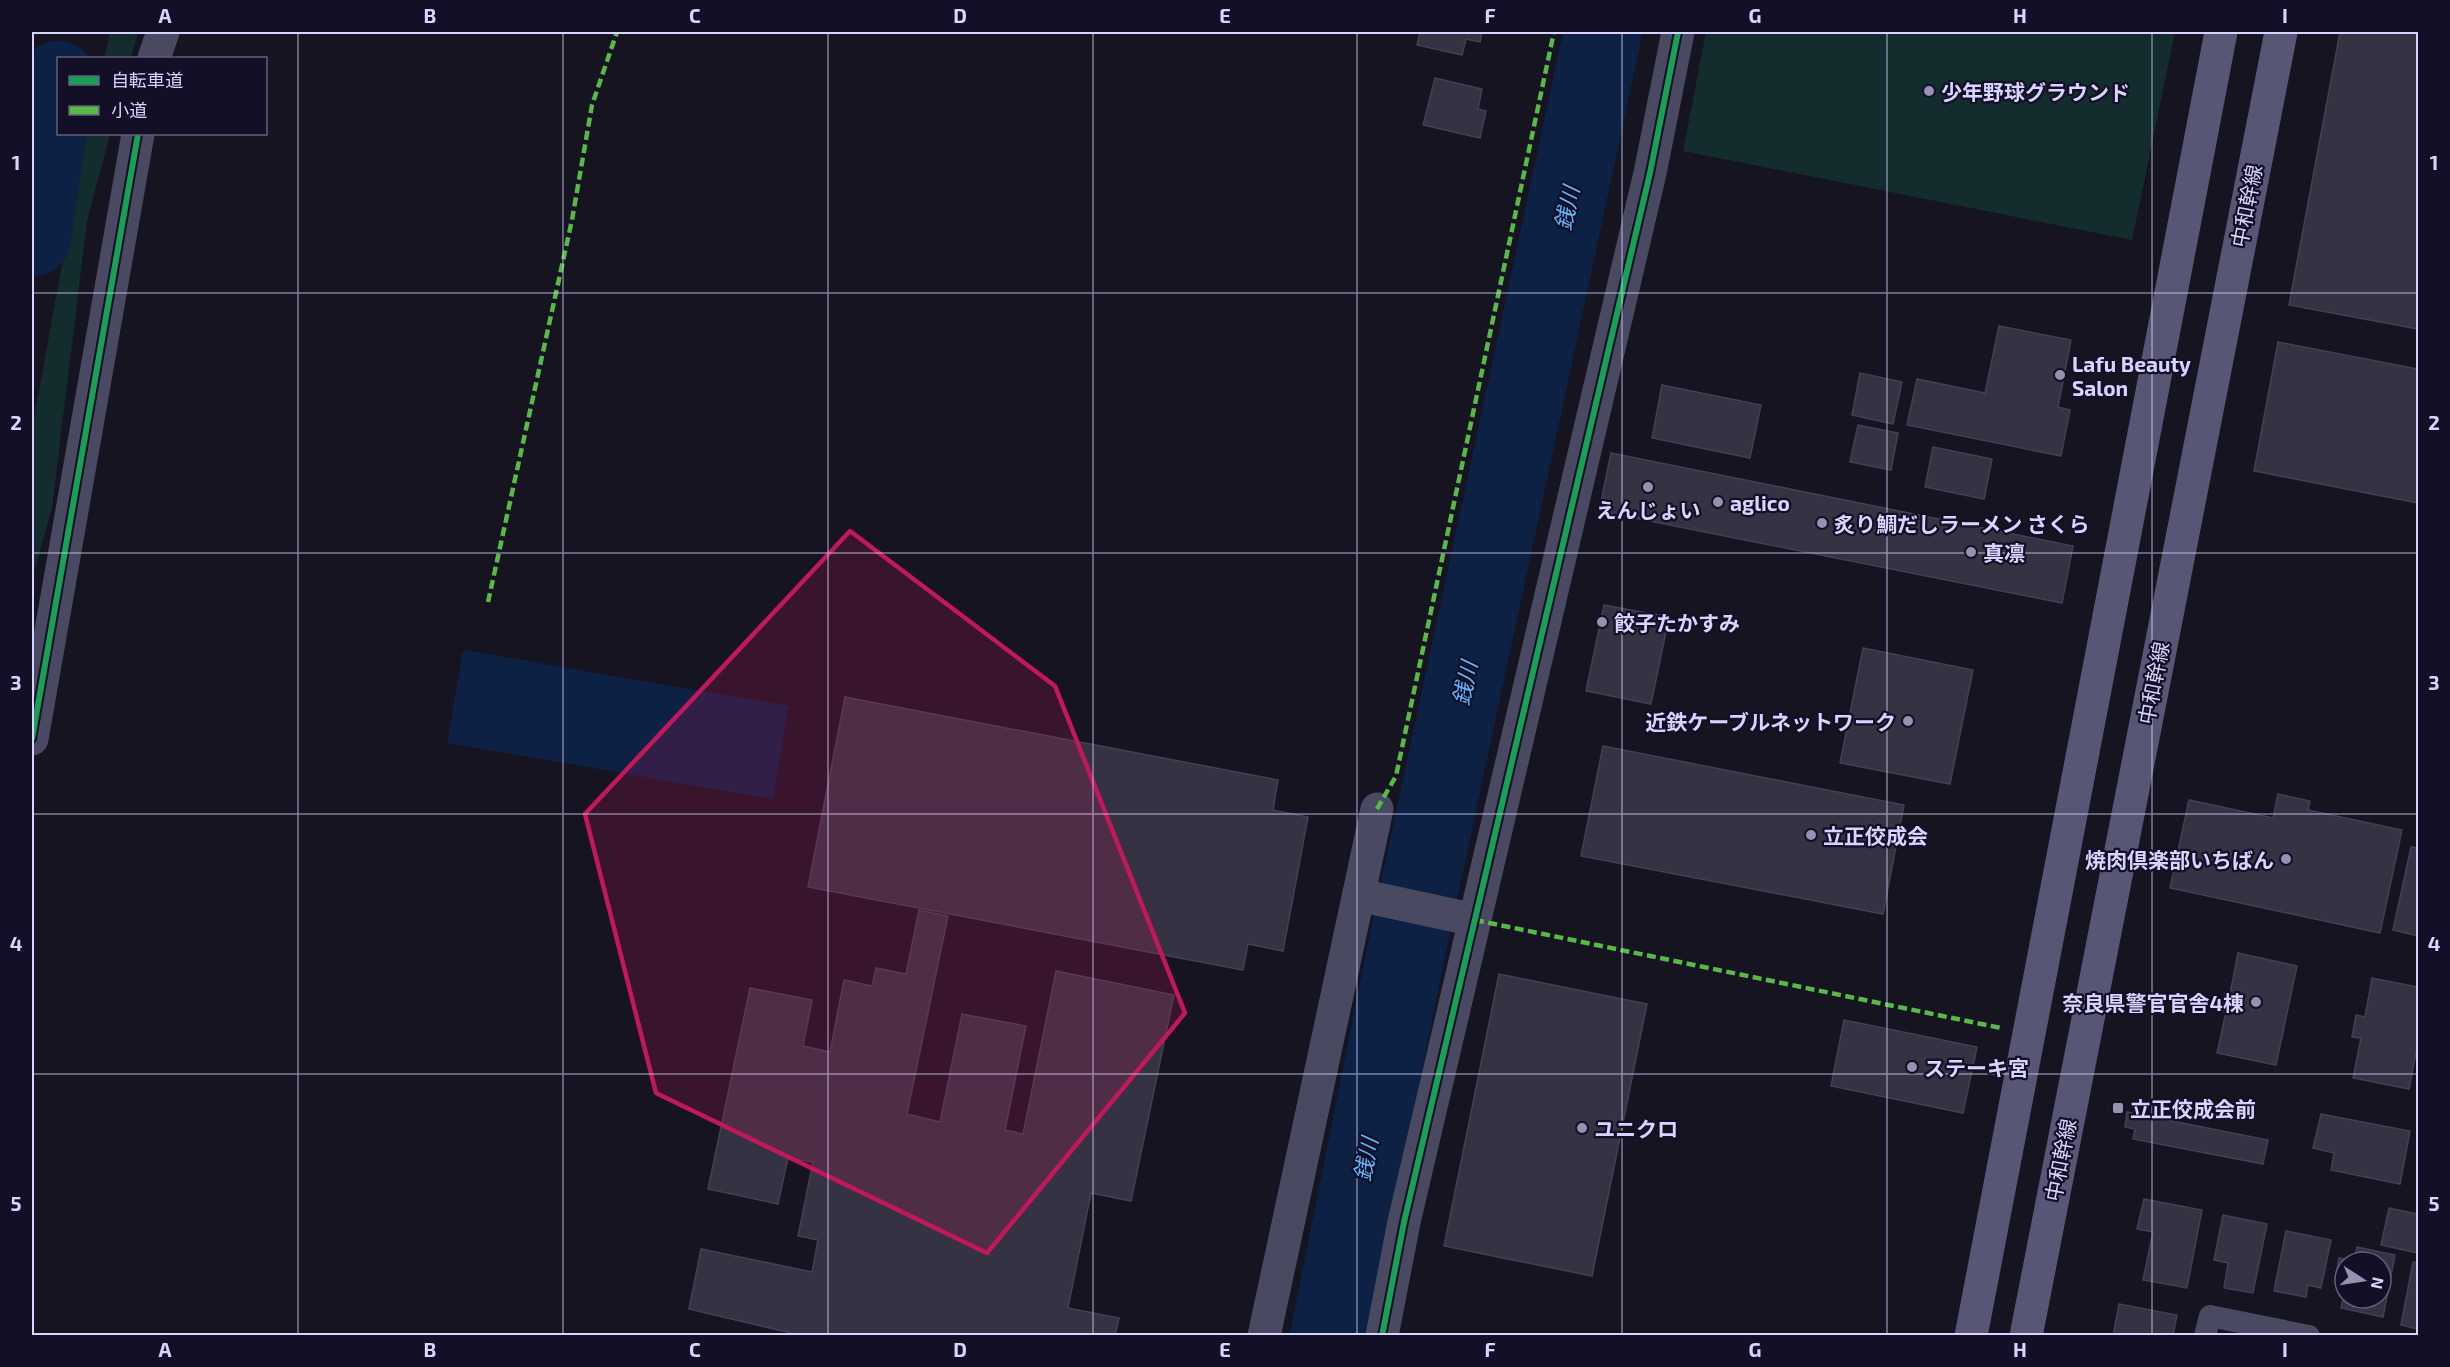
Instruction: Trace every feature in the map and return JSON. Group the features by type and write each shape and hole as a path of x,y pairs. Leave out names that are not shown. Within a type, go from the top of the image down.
{"main road":[{"path":"1971,1335 2221,32"},
{"name":"中和幹線","path":"2026,1335 2280,32"}],"street":[{"path":"154,57 163,32"},
{"path":"1382,1335 1464,918 1650,173 1678,32"},
{"path":"32,739 39,653 138,135"},
{"path":"1264,1335 1370,897 1377,809"},
{"path":"1370,897 1464,918"}],"lane":[{"path":"2205,1335 2210,1316 2309,1335"}],"highlighted area":[{"path":"850,531 1055,686 1185,1013 987,1253 656,1093 585,814"}],"green space":[{"path":"110,32 138,32 131,57 104,57"},
{"name":"少年野球グラウンド","path":"1706,32 2175,32 2132,240 1683,151"},
{"path":"86,135 110,135 87,221 52,508 32,580 32,428"}],"water":[{"path":"463,650 789,706 773,799 447,743"}],"building":[{"path":"1420,32 1482,32 1480,42 1466,39 1462,55 1417,45"},
{"path":"2340,32 2418,32 2418,329 2289,305"},
{"path":"1435,78 1482,89 1478,109 1486,111 1480,138 1423,125"},
{"path":"1999,326 2071,340 2058,407 2070,410 2061,456 1907,425 1917,379 1985,393"},
{"path":"2278,342 2418,369 2418,503 2254,471"},
{"path":"1860,373 1902,382 1893,424 1852,415"},
{"path":"1662,385 1761,405 1750,458 1652,438"},
{"path":"1858,425 1898,433 1891,470 1850,462"},
{"path":"1933,447 1992,459 1984,499 1925,487"},
{"path":"1611,453 2073,546 2062,603 1599,511"},
{"path":"1604,605 1669,617 1651,704 1586,691"},
{"path":"1863,648 1973,670 1950,784 1840,763"},
{"path":"845,697 1278,780 1273,810 1308,817 1283,951 1248,944 1243,970 808,887"},
{"path":"1603,746 1904,805 1883,914 1581,856"},
{"name":"焼肉倶楽部いちばん","path":"2278,794 2310,801 2308,810 2402,830 2380,933 2170,888 2189,800 2273,818"},
{"path":"2411,847 2418,848 2418,936 2393,930"},
{"path":"919,910 948,916 907,1114 940,1122 962,1014 1026,1026 1005,1130 1023,1134 1056,971 1174,995 1131,1201 1091,1193 1068,1308 1119,1318 1115,1336 804,1336 689,1309 701,1249 812,1272 818,1240 798,1236 813,1162 788,1158 778,1204 708,1189 750,988 812,1000 803,1046 830,1052 844,980 872,986 876,968 906,974"},
{"name":"奈良県警官官舎4棟","path":"2238,953 2297,966 2276,1065 2217,1053 2226,1012 2221,1011 2225,993 2230,994"},
{"path":"1499,974 1647,1004 1592,1276 1444,1246"},
{"path":"2372,978 2418,987 2418,1042 2409,1089 2353,1078 2361,1038 2352,1037 2356,1015 2365,1017"},
{"path":"1844,1020 1977,1047 1963,1113 1831,1086"},
{"path":"2127,1112 2268,1140 2263,1164 2133,1139 2135,1129 2125,1127"},
{"path":"2321,1114 2410,1131 2400,1184 2331,1170 2334,1153 2313,1148"},
{"path":"2144,1199 2202,1210 2187,1288 2143,1280 2153,1232 2137,1229"},
{"path":"2389,1208 2418,1214 2418,1253 2381,1245"},
{"path":"2223,1215 2267,1224 2253,1293 2224,1288 2228,1263 2214,1260"},
{"path":"2286,1231 2331,1240 2321,1288 2308,1285 2306,1297 2274,1291"},
{"path":"2413,1262 2418,1263 2418,1329 2401,1325"},
{"path":"2119,1304 2177,1315 2173,1336 2113,1336"},
{"path":"2350,1310 2384,1310 2383,1317"}],"waterway":[{"name":"銭川","path":"1329,1336 1407,947 1603,32"},
{"path":"32,238 52,101 57,84"}],"marked path":[{"path":"488,602 572,220 592,105 617,32"},
{"path":"1377,809 1396,776 1554,32"},
{"path":"1475,920 2001,1028"}],"cycle path":[{"path":"1382,1336 1404,1222 1650,173 1678,32"},
{"path":"32,739 138,135"}],"place":[{"name":"少年野球グラウンド","path":"1929,91"},
{"name":"Lafu Beauty Salon","path":"2060,375"},
{"name":"えんじょい","path":"1648,487"},
{"name":"aglico","path":"1718,502"},
{"name":"炙り鯛だしラーメン さくら","path":"1822,523"},
{"name":"真凛","path":"1971,552"},
{"name":"餃子たかすみ","path":"1602,622"},
{"name":"近鉄ケーブルネットワーク","path":"1908,721"},
{"name":"立正佼成会","path":"1811,835"},
{"name":"焼肉倶楽部いちばん","path":"2286,859"},
{"name":"奈良県警官官舎4棟","path":"2256,1002"},
{"name":"ステーキ宮","path":"1912,1067"},
{"name":"立正佼成会前","path":"2118,1108"},
{"name":"ユニクロ","path":"1582,1128"}]}
